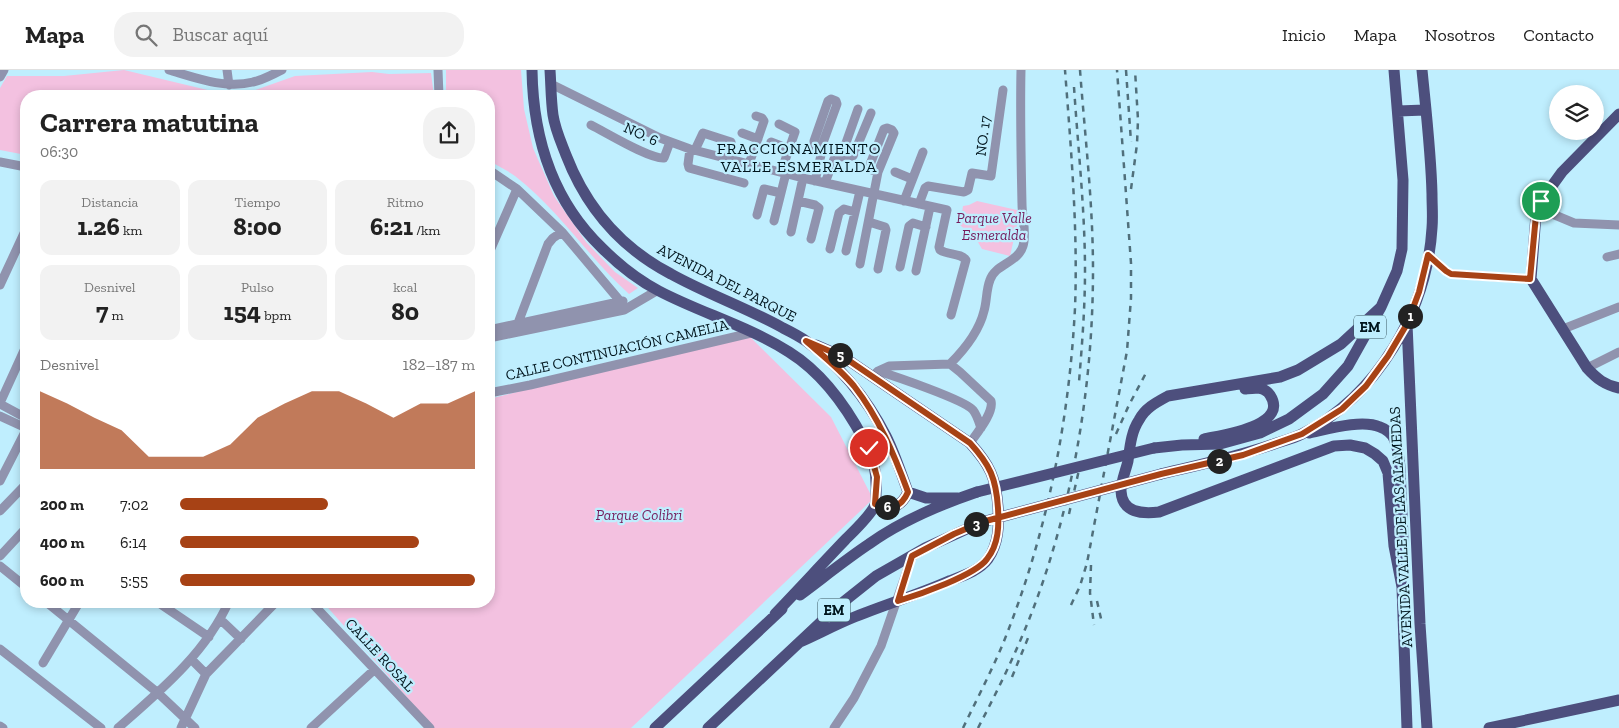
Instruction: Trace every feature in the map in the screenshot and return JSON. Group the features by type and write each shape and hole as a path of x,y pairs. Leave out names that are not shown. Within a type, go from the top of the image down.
{"main road":[{"path":"532,70 540,141 556,185 583,227 602,248 624,267 658,290 790,352 812,369 832,391 869,448 877,477 875,504 855,530 776,614"},
{"name":"AVENIDA DEL PARQUE","path":"550,70 553,116 573,174 586,197 608,226 638,254 670,274 747,309 806,341 833,364 854,386 876,418 894,454 908,492"},
{"name":"EM","path":"655,728 776,614 870,543 904,523 958,498 977,492 1154,448 1220,444 1260,433 1289,419 1323,394 1348,366 1381,307 1397,271 1402,249 1404,180 1394,70"},
{"name":"EM","path":"708,728 837,607 876,576 954,534 982,522 1161,474 1243,455 1302,434 1342,409 1366,386 1388,356 1407,324 1419,292 1428,255 1432,228 1431,179 1422,70"},
{"path":"1398,111 1426,110"},
{"path":"1619,114 1562,172 1538,208 1530,279 1596,378 1609,386 1619,388"},
{"name":"AVENIDA VALLE DE LAS ALAMEDAS","path":"1381,307 1341,344 1298,370 1280,377 1168,396 1154,404 1144,412 1138,421 1133,435 1121,491 1124,501 1131,510 1144,514 1159,512 1334,446 1350,445 1365,448 1375,454 1383,461 1388,473 1394,546 1402,587 1407,728"},
{"name":"AVENIDA VALLE DE LAS ALAMEDAS","path":"1407,324 1420,624 1427,728"},
{"path":"800,642 851,618 913,596 973,571 987,560 995,544 999,529 997,490 992,474 984,458 970,443 875,374 839,355 806,341"},
{"path":"1182,445 1250,428 1266,421 1273,413 1271,396 1266,390 1257,388 1221,391 1209,389"},
{"path":"1302,434 1361,424 1379,426 1393,437 1400,467 1404,545 1402,587 1420,624"},
{"path":"875,504 884,507 895,507 904,500 908,492 926,498 958,498"},
{"path":"1489,728 1619,700"}],"street":[{"path":"0,77 4,70"},
{"path":"227,70 229,84"},
{"path":"175,71 217,83 229,84 256,82 282,70"},
{"path":"438,70 439,90"},
{"path":"950,364 965,349 976,331 984,312 993,273 1016,258 1021,252 1024,243 1021,70"},
{"path":"551,84 670,142 815,181 947,210 939,247 940,250 963,257 966,260 951,315"},
{"name":"NO. 17","path":"919,204 925,188 928,186 964,192 968,190 972,173 991,176 1002,90"},
{"path":"815,181 820,151 837,104 836,101 831,99 828,100 814,141 814,145 820,151"},
{"path":"841,157 858,110"},
{"path":"825,183 834,159 853,156 871,113"},
{"path":"749,164 764,121 764,119 756,116"},
{"path":"774,221 781,193 783,173 795,132 779,124"},
{"name":"NO. 6","path":"591,125 660,158 666,156 670,142"},
{"path":"731,142 703,133 693,149 688,164 689,168 744,183"},
{"path":"742,133 758,139"},
{"path":"771,142 789,149"},
{"path":"904,201 922,152"},
{"path":"0,163 20,166"},
{"path":"860,264 878,172"},
{"path":"895,172 912,179"},
{"path":"495,174 517,189 562,232 622,306"},
{"path":"791,232 803,178"},
{"path":"495,239 517,189"},
{"path":"757,215 764,189 781,193"},
{"path":"846,251 860,191"},
{"path":"798,201 815,205 818,208 811,239"},
{"path":"916,271 930,207"},
{"path":"1538,208 1574,222 1619,225"},
{"path":"830,248 839,213 844,210 855,212"},
{"path":"868,222 882,225 886,230 878,269"},
{"path":"900,267 909,226 913,223 926,226"},
{"path":"518,323 548,244 562,232"},
{"path":"0,285 20,242"},
{"path":"1607,257 1619,254"},
{"path":"1428,255 1451,274 1530,279"},
{"path":"495,337 622,306 641,300 658,290"},
{"path":"495,329 622,306"},
{"path":"1563,329 1619,307"},
{"name":"CALLE CONTINUACIÓN CAMELIA","path":"495,392 751,333"},
{"path":"1588,368 1619,352"},
{"path":"20,359 0,403 20,415"},
{"path":"875,374 889,366 950,364 991,401 992,409 970,443"},
{"path":"875,374 894,376 967,405 976,415 981,428"},
{"path":"0,416 20,426"},
{"path":"0,481 20,441"},
{"path":"0,511 20,490"},
{"path":"0,556 20,534"},
{"path":"834,728 854,698 881,646 912,556"},
{"path":"0,566 20,582"},
{"path":"53,608 158,693 195,728"},
{"path":"43,663 76,608"},
{"path":"167,608 209,636"},
{"path":"118,728 158,693 191,659 221,620 226,608"},
{"path":"182,728 206,674 270,608"},
{"name":"CALLE ROSAL","path":"316,608 430,728"},
{"path":"221,620 241,639"},
{"path":"0,649 101,728"},
{"path":"191,659 206,674"},
{"path":"311,728 374,670"}],"green space":[{"path":"124,70 207,90 20,90 20,154 0,150 0,88 7,76 64,76"},
{"path":"446,70 521,70 524,109 533,148 554,196 586,242 615,272 638,288 629,294 531,189 495,164 495,90 446,90"},
{"path":"372,72 389,74 431,73 433,90 255,90 295,76"},
{"name":"Parque Valle Esmeralda","path":"977,201 1017,210 1018,221 1010,256 982,249 976,239 960,225 963,206"},
{"name":"Parque Colibri","path":"747,334 831,417 873,499 631,728 434,728 328,608 495,608 495,397"}],"railway":[{"path":"963,728 1002,646 1018,605 1043,522 1061,437 1072,351 1076,278 1073,189 1065,70"},
{"path":"978,728 994,698 1035,604 1061,523 1079,440 1089,355 1093,270 1090,195 1080,70"},
{"path":"1071,605 1080,586 1087,563 1127,351 1131,298 1131,263 1117,70"},
{"path":"1126,70 1131,142"},
{"path":"1131,189 1138,120 1135,70"},
{"path":"1074,87 1085,248 1079,382"},
{"path":"1116,434 1146,373"},
{"path":"1069,514 1081,461"},
{"path":"1091,565 1090,593 1094,625"},
{"path":"1097,601 1102,623"},
{"path":"1012,677 1028,638"}],"district":[{"name":"FRACCIONAMIENTO VALLE ESMERALDA","path":"799,157"}],"route":[{"path":"869,448 877,477 875,504 884,507 895,507 904,500 908,492 886,436 854,386 833,364 806,341 851,362 970,443 984,458 992,474 997,490 999,529 995,544 987,560 973,571 898,601 912,556 925,548 982,522 1041,506 1161,474 1243,455 1302,434 1342,409 1366,386 1388,356 1407,324 1424,278 1428,255 1451,274 1530,279 1536,215 1541,201"}]}
